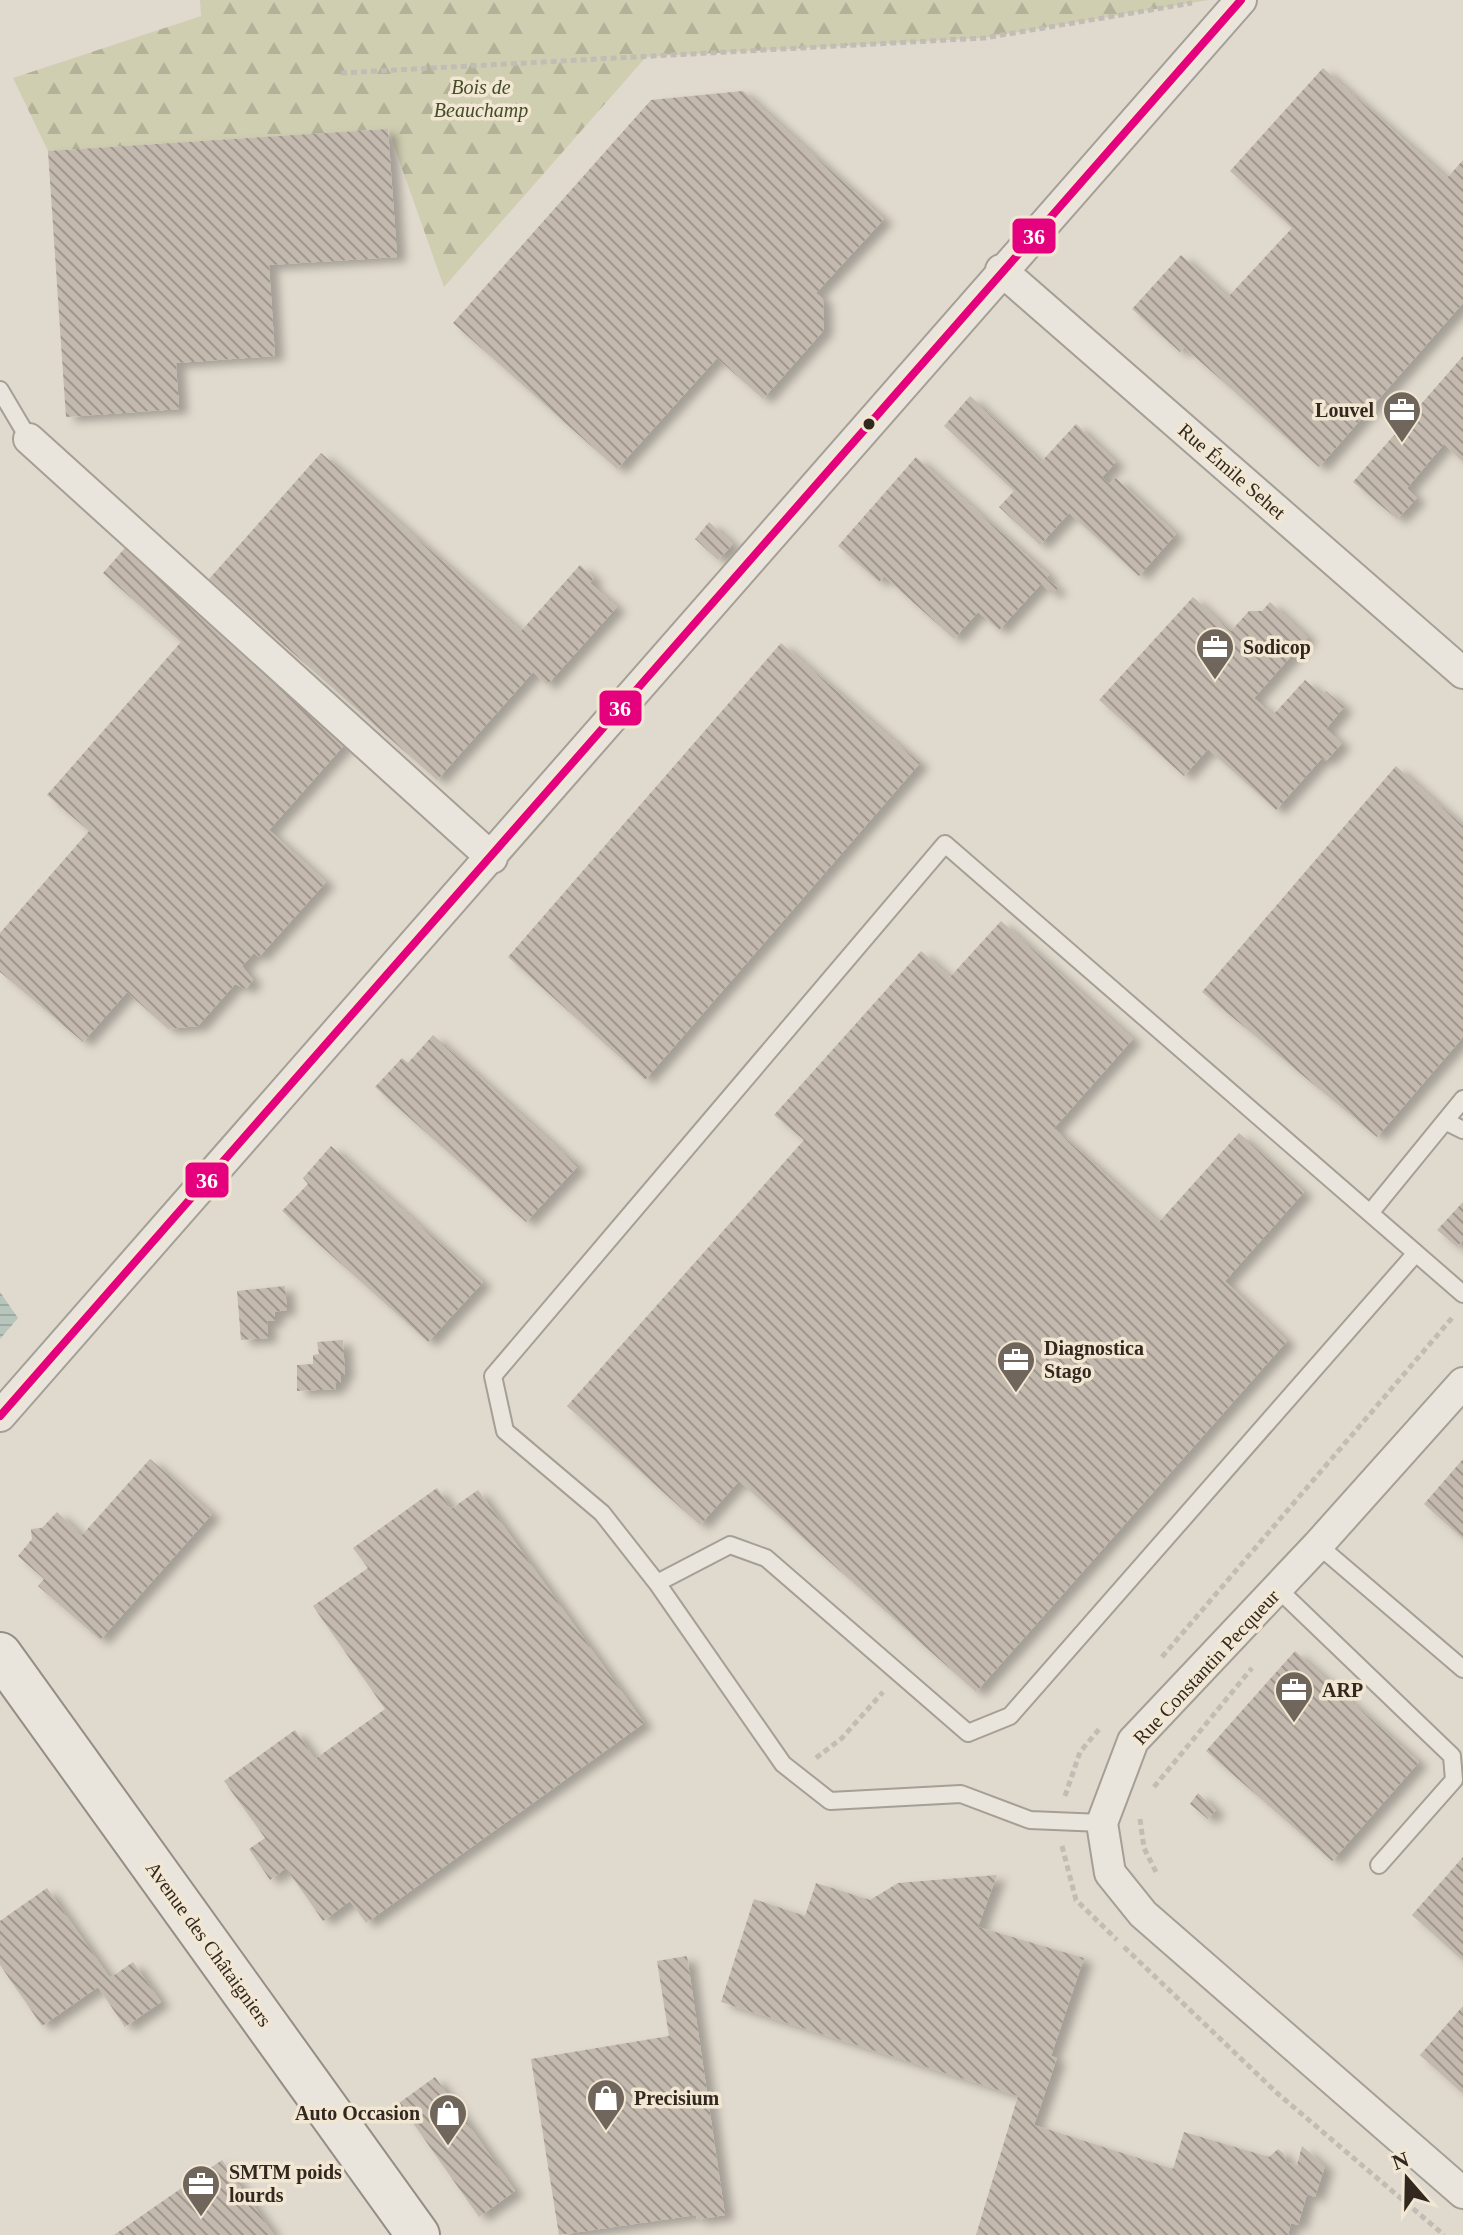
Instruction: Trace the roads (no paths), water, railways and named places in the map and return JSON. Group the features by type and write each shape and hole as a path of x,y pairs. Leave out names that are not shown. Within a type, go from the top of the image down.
{"street":[{"path":"0,1416 492,858 1001,270 1241,0"},
{"name":"Rue Émile Sehet","path":"1001,270 1463,673"},
{"path":"29,439 492,858"},
{"name":"Rue Constantin Pecqueur","path":"1463,1383 1318,1545 1133,1741 1102,1823 1110,1873 1143,1914 1463,2193"},
{"name":"Avenue des Châtaigniers","path":"0,1654 418,2235"}],"lane":[{"path":"0,390 29,439"},
{"path":"1102,1823 1030,1820 961,1794 830,1801 783,1764 657,1583 602,1513 505,1431 493,1376 945,844 1463,1294"},
{"path":"1370,1213 1463,1099"},
{"path":"1445,1121 1463,1130"},
{"path":"657,1583 730,1545 766,1558 968,1733 1010,1716 1416,1253"},
{"path":"1318,1545 1463,1669"},
{"path":"1277,1588 1452,1756 1454,1780 1379,1865"}],"place":[{"name":"Louvel","path":"1402,444"},
{"name":"Sodicop","path":"1215,681"},
{"name":"Diagnostica Stago","path":"1016,1394"},
{"name":"ARP","path":"1294,1724"},
{"name":"Precisium","path":"606,2132"},
{"name":"Auto Occasion","path":"448,2147"},
{"name":"SMTM poids lourds","path":"201,2218"}],"park label":[{"name":"Bois de Beauchamp","path":"481,98"}]}
